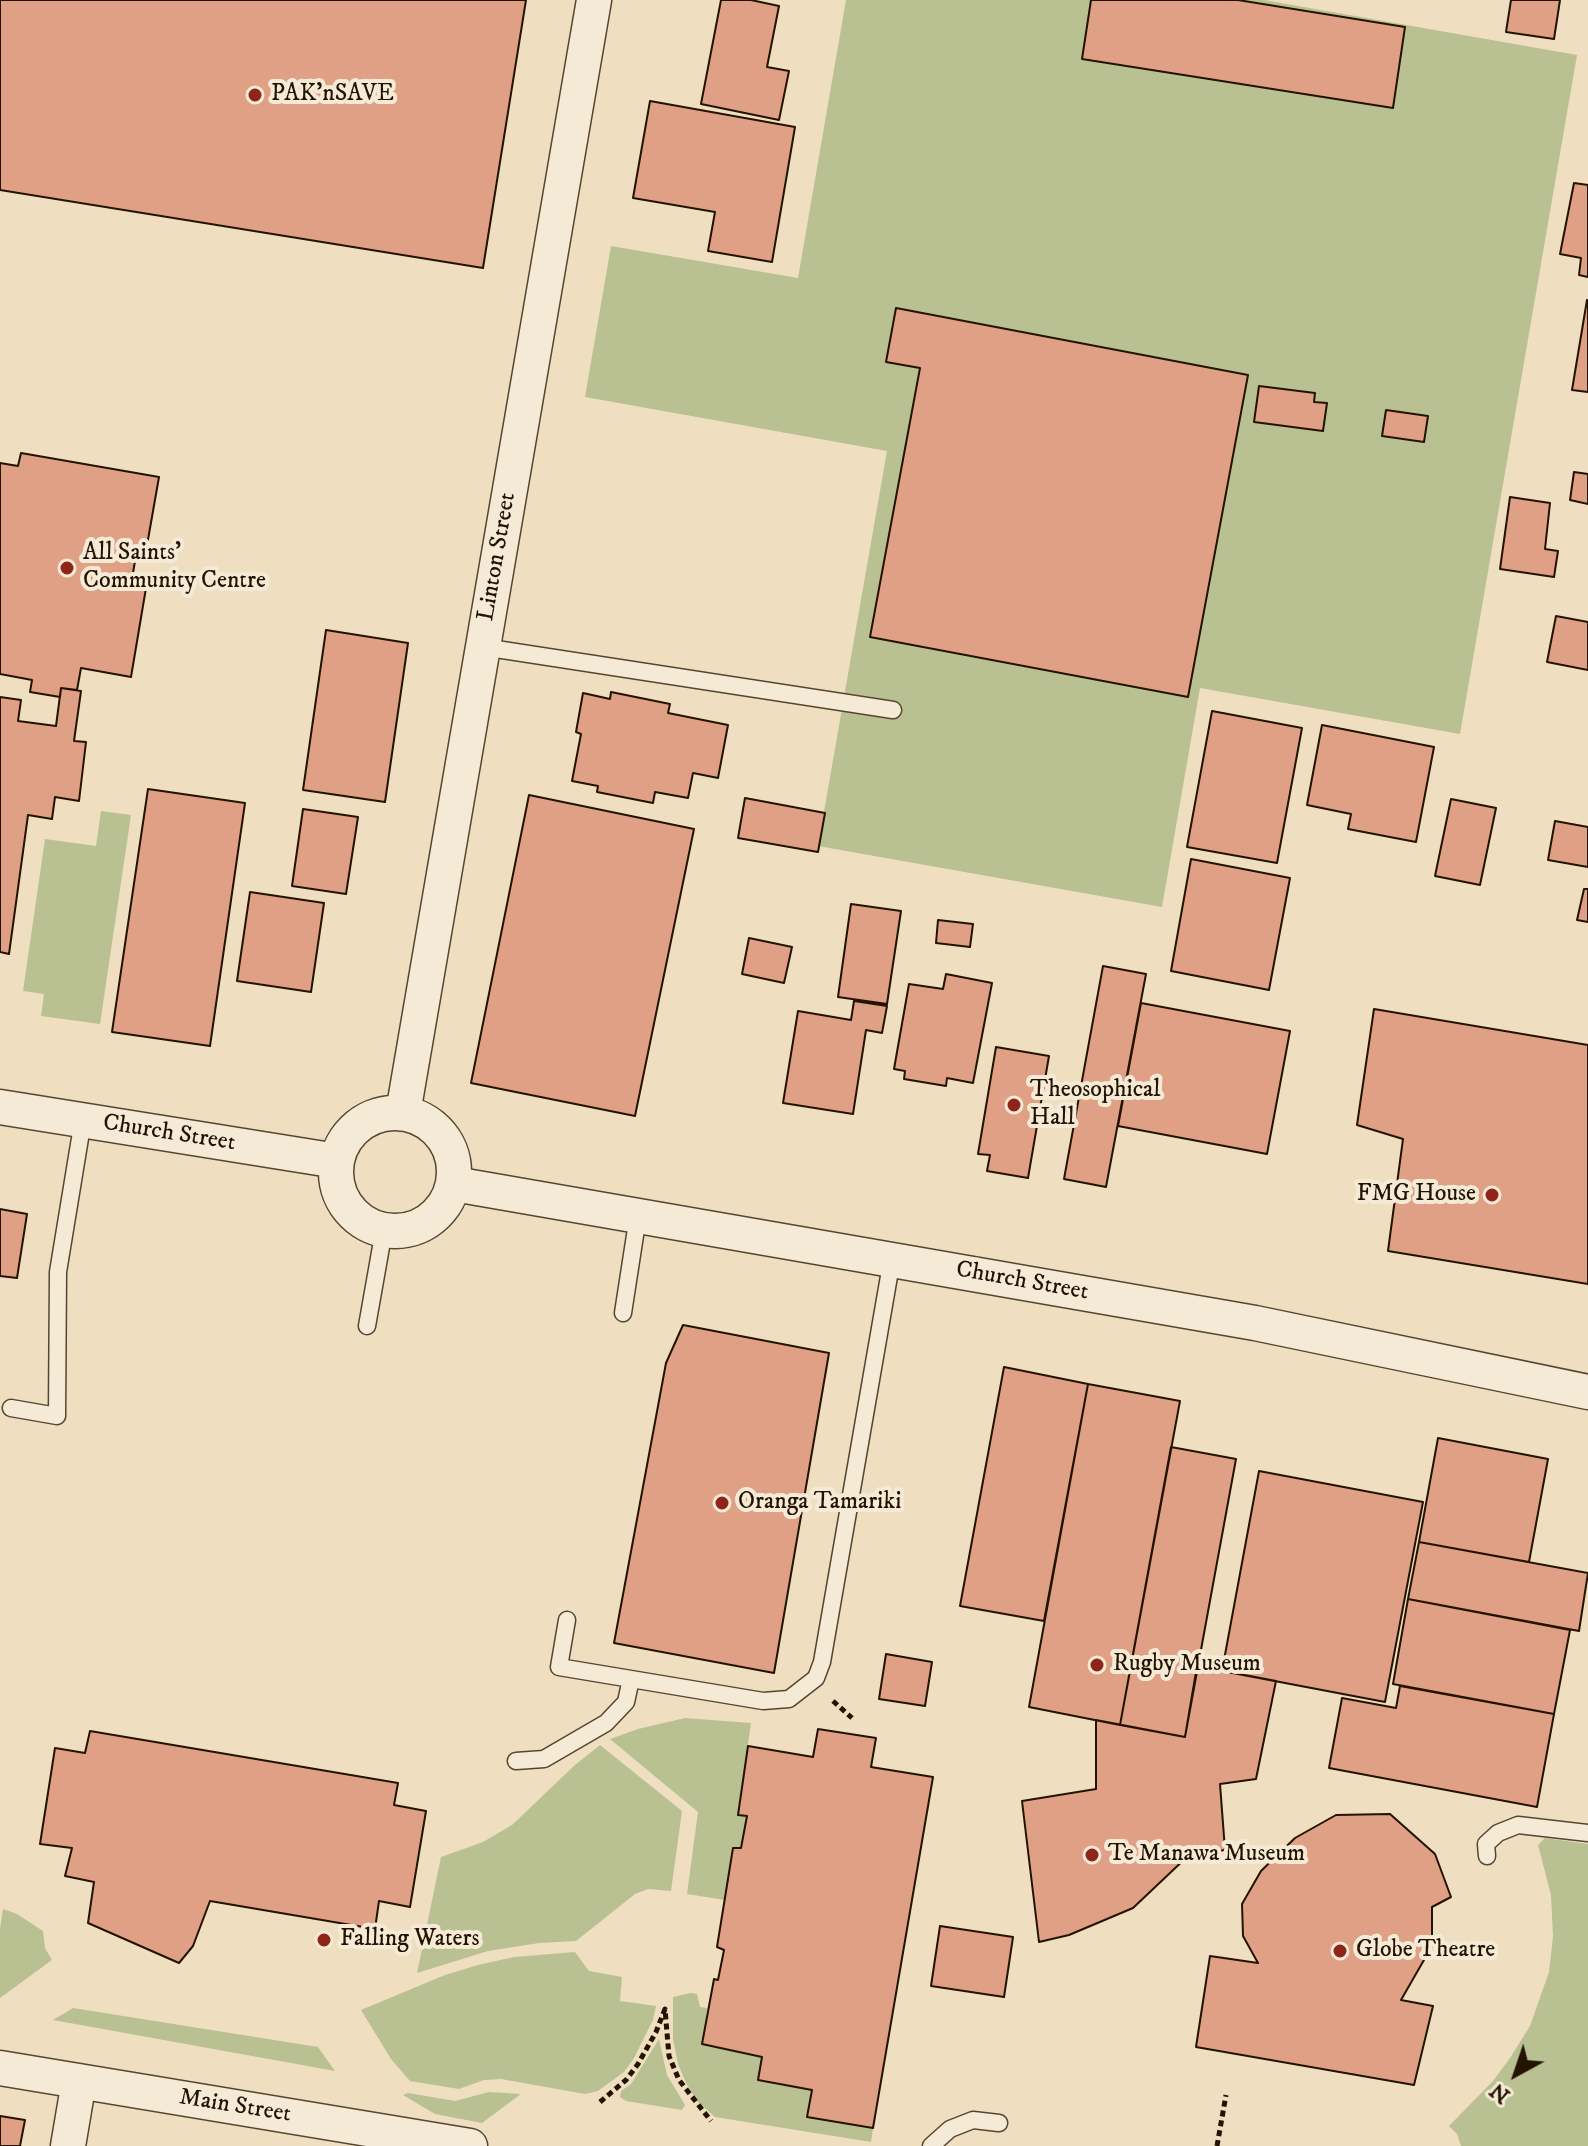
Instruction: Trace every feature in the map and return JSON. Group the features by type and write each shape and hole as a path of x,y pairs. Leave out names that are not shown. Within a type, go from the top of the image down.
{"street":[{"name":"Linton Street","path":"403,1113 594,0"},
{"name":"Church Street","path":"0,1107 337,1161"},
{"path":"385,1113 403,1113 422,1119 449,1146 454,1165 454,1184 447,1201 428,1221 402,1231 384,1230 366,1224 342,1198 337,1180 337,1161 353,1130 385,1113"},
{"name":"Church Street","path":"454,1184 1255,1323 1588,1392"},
{"name":"Main Street","path":"0,2068 470,2146"},
{"path":"68,2146 79,2081"}],"lane":[{"path":"483,647 893,710"},
{"path":"11,1408 57,1416 58,1272 83,1120"},
{"path":"623,1313 638,1216"},
{"path":"367,1326 384,1230"},
{"path":"567,1620 559,1667 746,1699 776,1701 789,1699 816,1678 822,1662 892,1259"},
{"path":"516,1761 544,1759 606,1723 626,1702 631,1679"},
{"path":"1487,1856 1486,1844 1498,1833 1518,1825 1588,1833"},
{"path":"931,2146 950,2129 973,2120 999,2123"}],"path":[{"path":"600,2102 626,2080 638,2064 665,2009 669,2056 679,2080 711,2121"},
{"path":"1217,2146 1226,2095"}],"green space":[{"path":"846,0 1264,0 1577,55 1460,734 1200,688 1162,907 818,846 887,451 585,397 611,246 798,278"},
{"path":"101,811 131,815 100,1024 41,1016 44,994 23,991 45,839 96,846"},
{"path":"685,1718 751,1723 738,1814 747,1816 725,1900 687,1894 698,1812 610,1739"},
{"path":"600,1745 682,1811 671,1891 648,1889 635,1894 576,1941 488,1951 417,1973 441,1857 483,1842 512,1825"},
{"path":"1545,1838 1588,1844 1588,2146 1461,2146 1457,2134 1449,2126 1493,2081 1510,2058 1530,2026 1549,1972 1553,1936 1551,1895 1538,1845"},
{"path":"3,1909 43,1931 45,1948 52,1960 0,1998 0,1929"},
{"path":"575,1952 589,1971 622,1977 620,2001 656,2006 653,2020 634,2058 624,2072 598,2091 585,2094 501,2079 484,2080 459,2089 410,2081 391,2059 361,2010 445,1975 478,1965 514,1957"},
{"path":"697,1994 700,2007 707,2008 703,2044 762,2057 758,2080 812,2090 808,2117 873,2128 871,2142 715,2117 698,2102 686,2083 673,2039 673,1997"},
{"path":"73,2008 318,2047 335,2071 53,2020"},
{"path":"659,2039 667,2075 685,2105 682,2110 626,2101 620,2097 621,2091 631,2084"},
{"path":"489,2092 521,2094 482,2123 435,2114 403,2095 408,2093 455,2101"}],"building":[{"name":"PAK'nSAVE","path":"0,0 526,0 483,268 0,190"},
{"path":"721,0 751,0 779,6 767,67 789,71 779,120 701,104"},
{"path":"1091,0 1238,0 1405,27 1393,108 1082,59"},
{"path":"1511,0 1560,0 1554,39 1506,32"},
{"path":"650,101 795,127 772,262 708,251 715,212 633,198"},
{"path":"1574,183 1588,185 1588,277 1579,275 1581,258 1560,254"},
{"path":"1588,300 1588,392 1572,390"},
{"path":"896,308 1248,375 1188,697 870,637 920,368 886,362"},
{"path":"1259,386 1315,393 1314,402 1327,403 1323,431 1254,422"},
{"path":"1386,410 1428,416 1424,442 1382,436"},
{"name":"All Saints' Community Centre","path":"21,453 159,477 146,551 137,549 131,585 146,588 131,677 81,668 77,690 61,688 60,697 30,692 32,680 0,674 0,463 18,466"},
{"path":"1574,472 1588,474 1588,504 1570,500"},
{"path":"1510,497 1550,503 1545,549 1558,551 1554,577 1500,569"},
{"path":"1556,616 1588,622 1588,670 1547,662"},
{"path":"326,630 408,643 385,802 303,790"},
{"path":"61,688 81,691 74,741 86,742 79,801 55,797 52,819 28,815 9,954 0,952 0,697 21,700 18,721 56,726"},
{"path":"611,692 670,704 668,713 728,725 718,778 693,773 688,798 655,792 653,803 597,792 598,786 572,781 581,734 576,732 583,693 610,699"},
{"path":"1212,711 1302,728 1277,863 1187,847"},
{"path":"1322,725 1434,747 1416,842 1348,829 1351,814 1307,805"},
{"path":"148,789 245,803 210,1046 112,1032"},
{"path":"529,795 694,829 635,1116 471,1083"},
{"path":"745,798 825,813 818,852 738,838"},
{"path":"1451,799 1496,808 1480,885 1435,876"},
{"path":"303,809 358,817 346,894 292,886"},
{"path":"1555,821 1588,827 1588,867 1548,860"},
{"path":"1191,859 1290,878 1269,990 1171,971"},
{"path":"1584,889 1588,889 1588,922 1577,920"},
{"path":"250,892 324,903 311,992 237,981"},
{"path":"851,904 901,911 887,1004 838,997"},
{"path":"938,920 973,924 970,947 936,943"},
{"path":"749,938 792,947 784,983 742,974"},
{"path":"1103,966 1146,974 1106,1187 1064,1179"},
{"path":"946,974 992,983 973,1083 947,1078 946,1086 904,1079 905,1071 894,1069 909,984 943,989"},
{"path":"854,1001 887,1006 882,1033 866,1030 853,1114 783,1103 798,1011 851,1020"},
{"path":"1141,1003 1290,1031 1267,1154 1118,1126"},
{"name":"FMG House","path":"1374,1009 1588,1045 1588,1284 1388,1251 1403,1139 1357,1125"},
{"name":"Theosophical Hall","path":"996,1047 1049,1056 1028,1178 987,1171 990,1155 978,1154"},
{"path":"0,1209 27,1214 17,1278 0,1276"},
{"name":"Oranga Tamariki","path":"683,1325 829,1353 774,1673 614,1643 666,1363"},
{"path":"1004,1367 1088,1384 1044,1621 960,1606"},
{"path":"1088,1384 1180,1401 1120,1725 1029,1707"},
{"path":"1438,1438 1548,1459 1529,1562 1419,1542"},
{"path":"1171,1447 1236,1459 1185,1737 1120,1725"},
{"path":"1259,1471 1423,1502 1385,1702 1222,1671"},
{"path":"1419,1542 1588,1573 1579,1631 1408,1599"},
{"path":"1408,1599 1570,1630 1554,1714 1393,1684"},
{"path":"886,1654 932,1662 925,1706 879,1699"},
{"path":"1197,1666 1276,1681 1256,1779 1220,1784 1225,1850 1189,1855 1133,1908 1069,1935 1039,1942 1022,1801 1096,1789 1096,1720 1185,1737"},
{"path":"1400,1686 1554,1714 1537,1807 1329,1768 1342,1698 1396,1708"},
{"path":"818,1729 876,1738 871,1767 933,1777 873,2128 807,2117 812,2090 758,2080 762,2057 702,2044 714,1979 718,1980 724,1950 717,1947 733,1848 741,1848 747,1816 738,1815 748,1746 813,1757"},
{"path":"90,1731 398,1783 394,1805 426,1811 410,1907 379,1901 375,1929 210,1901 193,1946 179,1963 88,1923 94,1882 65,1876 72,1848 40,1844 55,1748 85,1753"},
{"name":"Globe Theatre","path":"1390,1814 1435,1854 1451,1897 1432,1907 1432,1946 1401,2000 1433,2006 1414,2085 1196,2047 1210,1956 1258,1963 1243,1936 1242,1904 1261,1871 1295,1838 1336,1815"},
{"path":"940,1926 1013,1937 1004,1997 931,1986"},
{"path":"0,2116 25,2120 20,2146 0,2146"}],"place":[{"name":"PAK'nSAVE","path":"255,95"},
{"name":"All Saints' Community Centre","path":"67,568"},
{"name":"Theosophical Hall","path":"1014,1105"},
{"name":"FMG House","path":"1492,1195"},
{"name":"Oranga Tamariki","path":"722,1503"},
{"name":"Rugby Museum","path":"1097,1665"},
{"name":"Te Manawa Museum","path":"1092,1855"},
{"name":"Falling Waters","path":"324,1940"},
{"name":"Globe Theatre","path":"1340,1951"}]}
